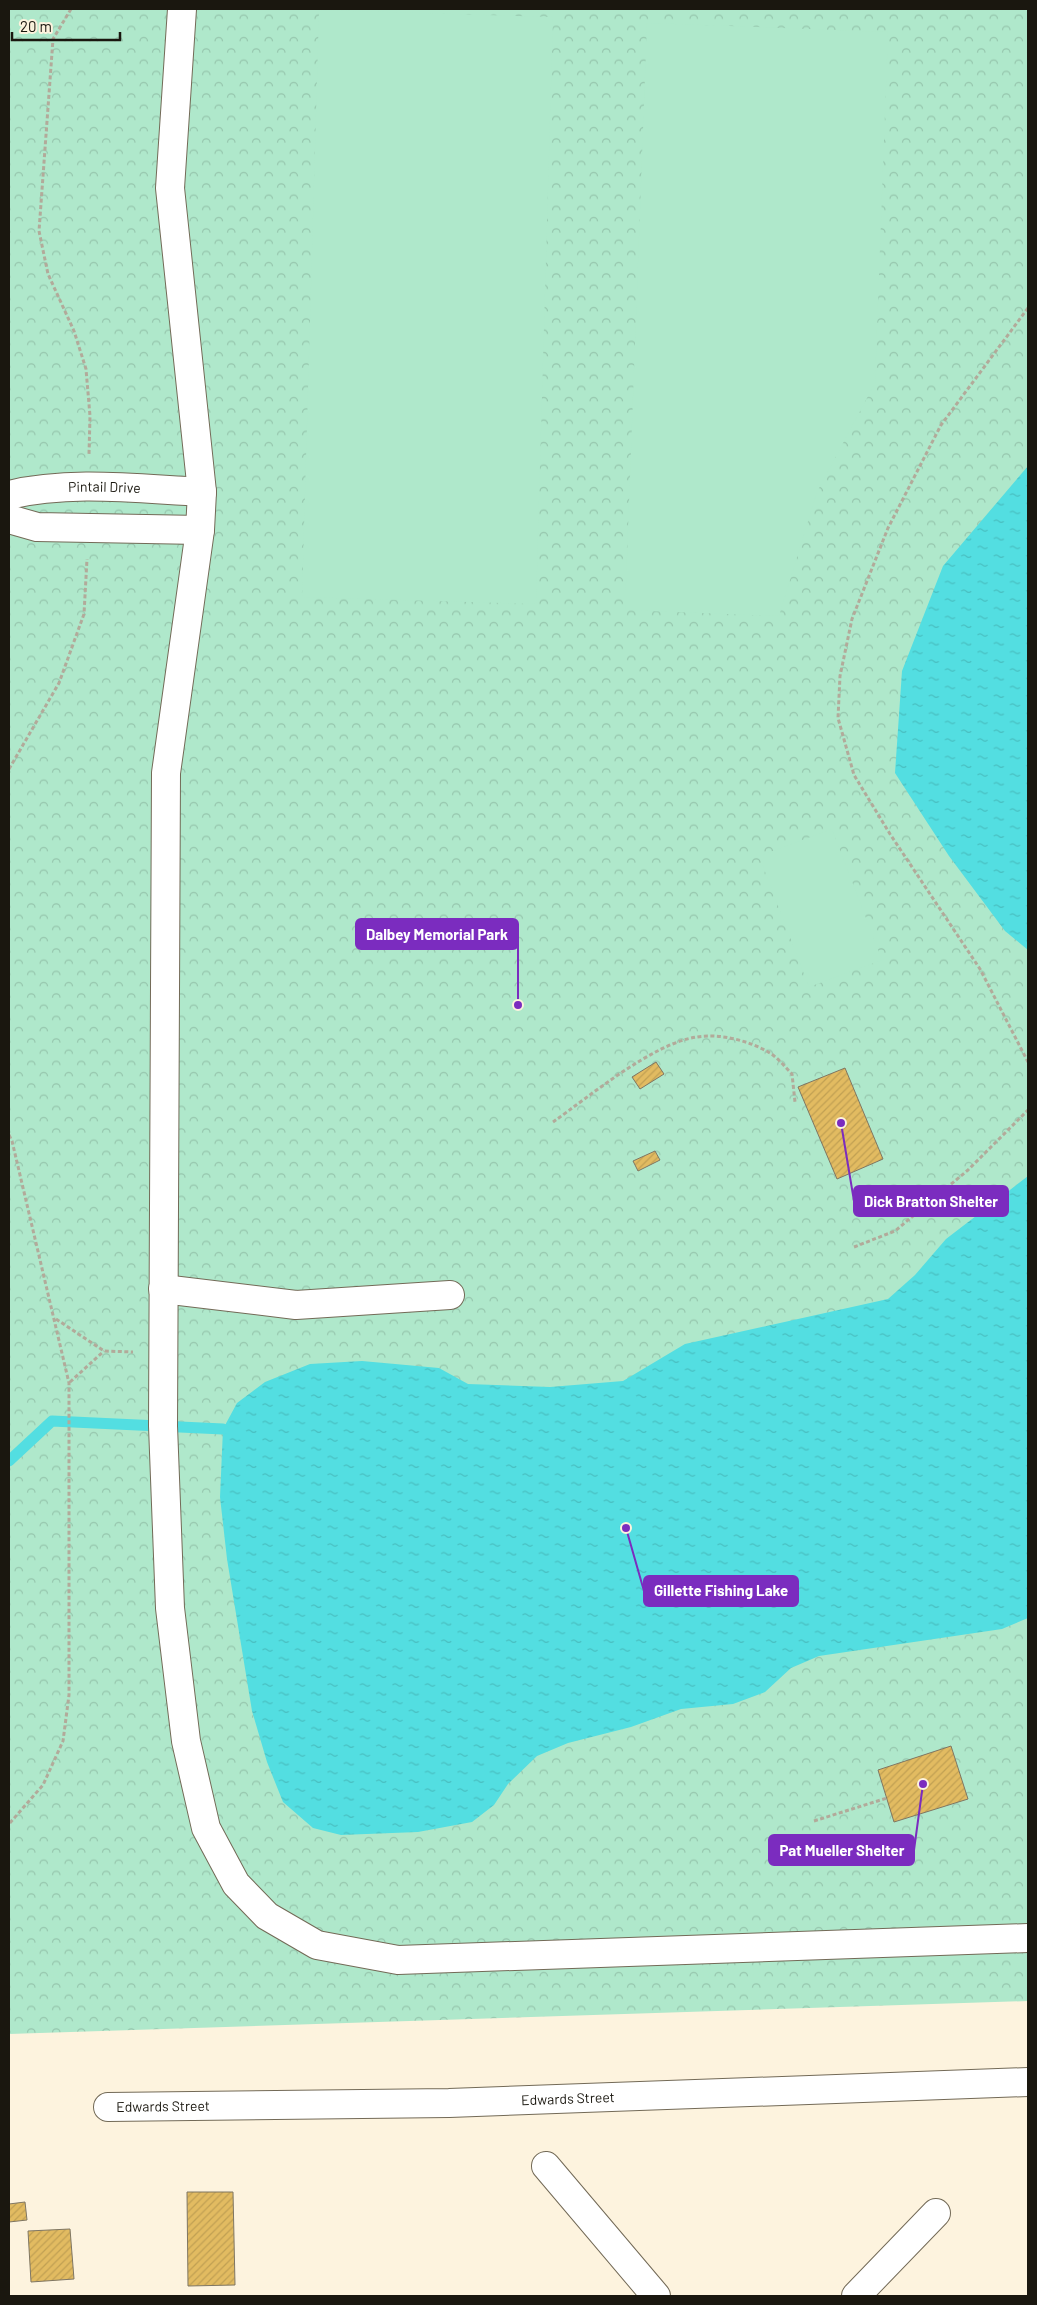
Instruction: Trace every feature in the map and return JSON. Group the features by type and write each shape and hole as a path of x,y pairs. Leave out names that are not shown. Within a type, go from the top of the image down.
{"street":[{"path":"182,9 170,188 202,492 200,530 166,773 163,1426 170,1608 186,1741 206,1828 236,1884 267,1916 316,1945 398,1960 1028,1938"},
{"name":"Pintail Drive","path":"9,495 34,489 89,487 202,492"},
{"path":"9,519 37,527 200,530"},
{"path":"163,1290 296,1306 450,1295"},
{"name":"Edwards Street","path":"108,2107 449,2103 1028,2082"},
{"path":"546,2166 656,2296"},
{"path":"856,2296 936,2213"}],"path":[{"path":"71,9 53,39 39,231 48,274 74,331 86,370 90,416 89,462"},
{"path":"1028,308 941,425 888,528 852,619 840,676 838,718 854,775 890,834 980,969 1028,1062"},
{"path":"9,769 59,683 84,614 87,552"},
{"path":"552,1122 636,1065 669,1046 697,1037 736,1039 771,1054 792,1074 795,1102"},
{"path":"854,1247 895,1231 968,1170 1028,1110"},
{"path":"9,1135 56,1318 69,1383 69,1696 64,1741 44,1785 9,1824"},
{"path":"56,1318 104,1351 134,1352"},
{"path":"69,1383 104,1351"},
{"path":"814,1821 887,1798"}],"green space":[{"path":"9,9 1028,9 1028,2001 9,2034"},
{"path":"319,10 553,17 536,604 302,597"},
{"path":"647,23 888,32 875,383 817,492 779,616 625,610"},
{"path":"832,829 882,960 809,987 759,856"}],"water":[{"path":"1028,466 1028,950 1005,931 949,856 895,773 902,671 943,566"},
{"path":"1028,1176 1028,1618 1002,1629 819,1656 791,1668 765,1692 733,1704 681,1709 631,1727 568,1743 537,1756 508,1784 494,1805 472,1822 418,1832 341,1835 313,1828 283,1802 267,1762 252,1711 227,1559 220,1497 223,1429 237,1403 265,1382 310,1364 362,1361 439,1368 468,1384 550,1387 623,1381 685,1344 888,1299 915,1275 946,1239"}],"building":[{"path":"656,1062 664,1074 640,1089 632,1077"},
{"path":"845,1068 883,1159 837,1179 798,1087"},
{"path":"655,1151 660,1160 638,1171 633,1161"},
{"path":"951,1746 968,1799 894,1822 878,1770"},
{"path":"187,2192 233,2192 235,2285 188,2286"},
{"path":"25,2202 27,2220 9,2222 9,2204"},
{"path":"70,2229 74,2279 31,2282 28,2231"}],"waterway":[{"path":"9,1461 52,1421 223,1429"}],"place":[{"name":"Dalbey Memorial Park","path":"518,1005"},
{"name":"Dick Bratton Shelter","path":"841,1123"},
{"name":"Gillette Fishing Lake","path":"626,1528"},
{"name":"Pat Mueller Shelter","path":"923,1784"}]}
